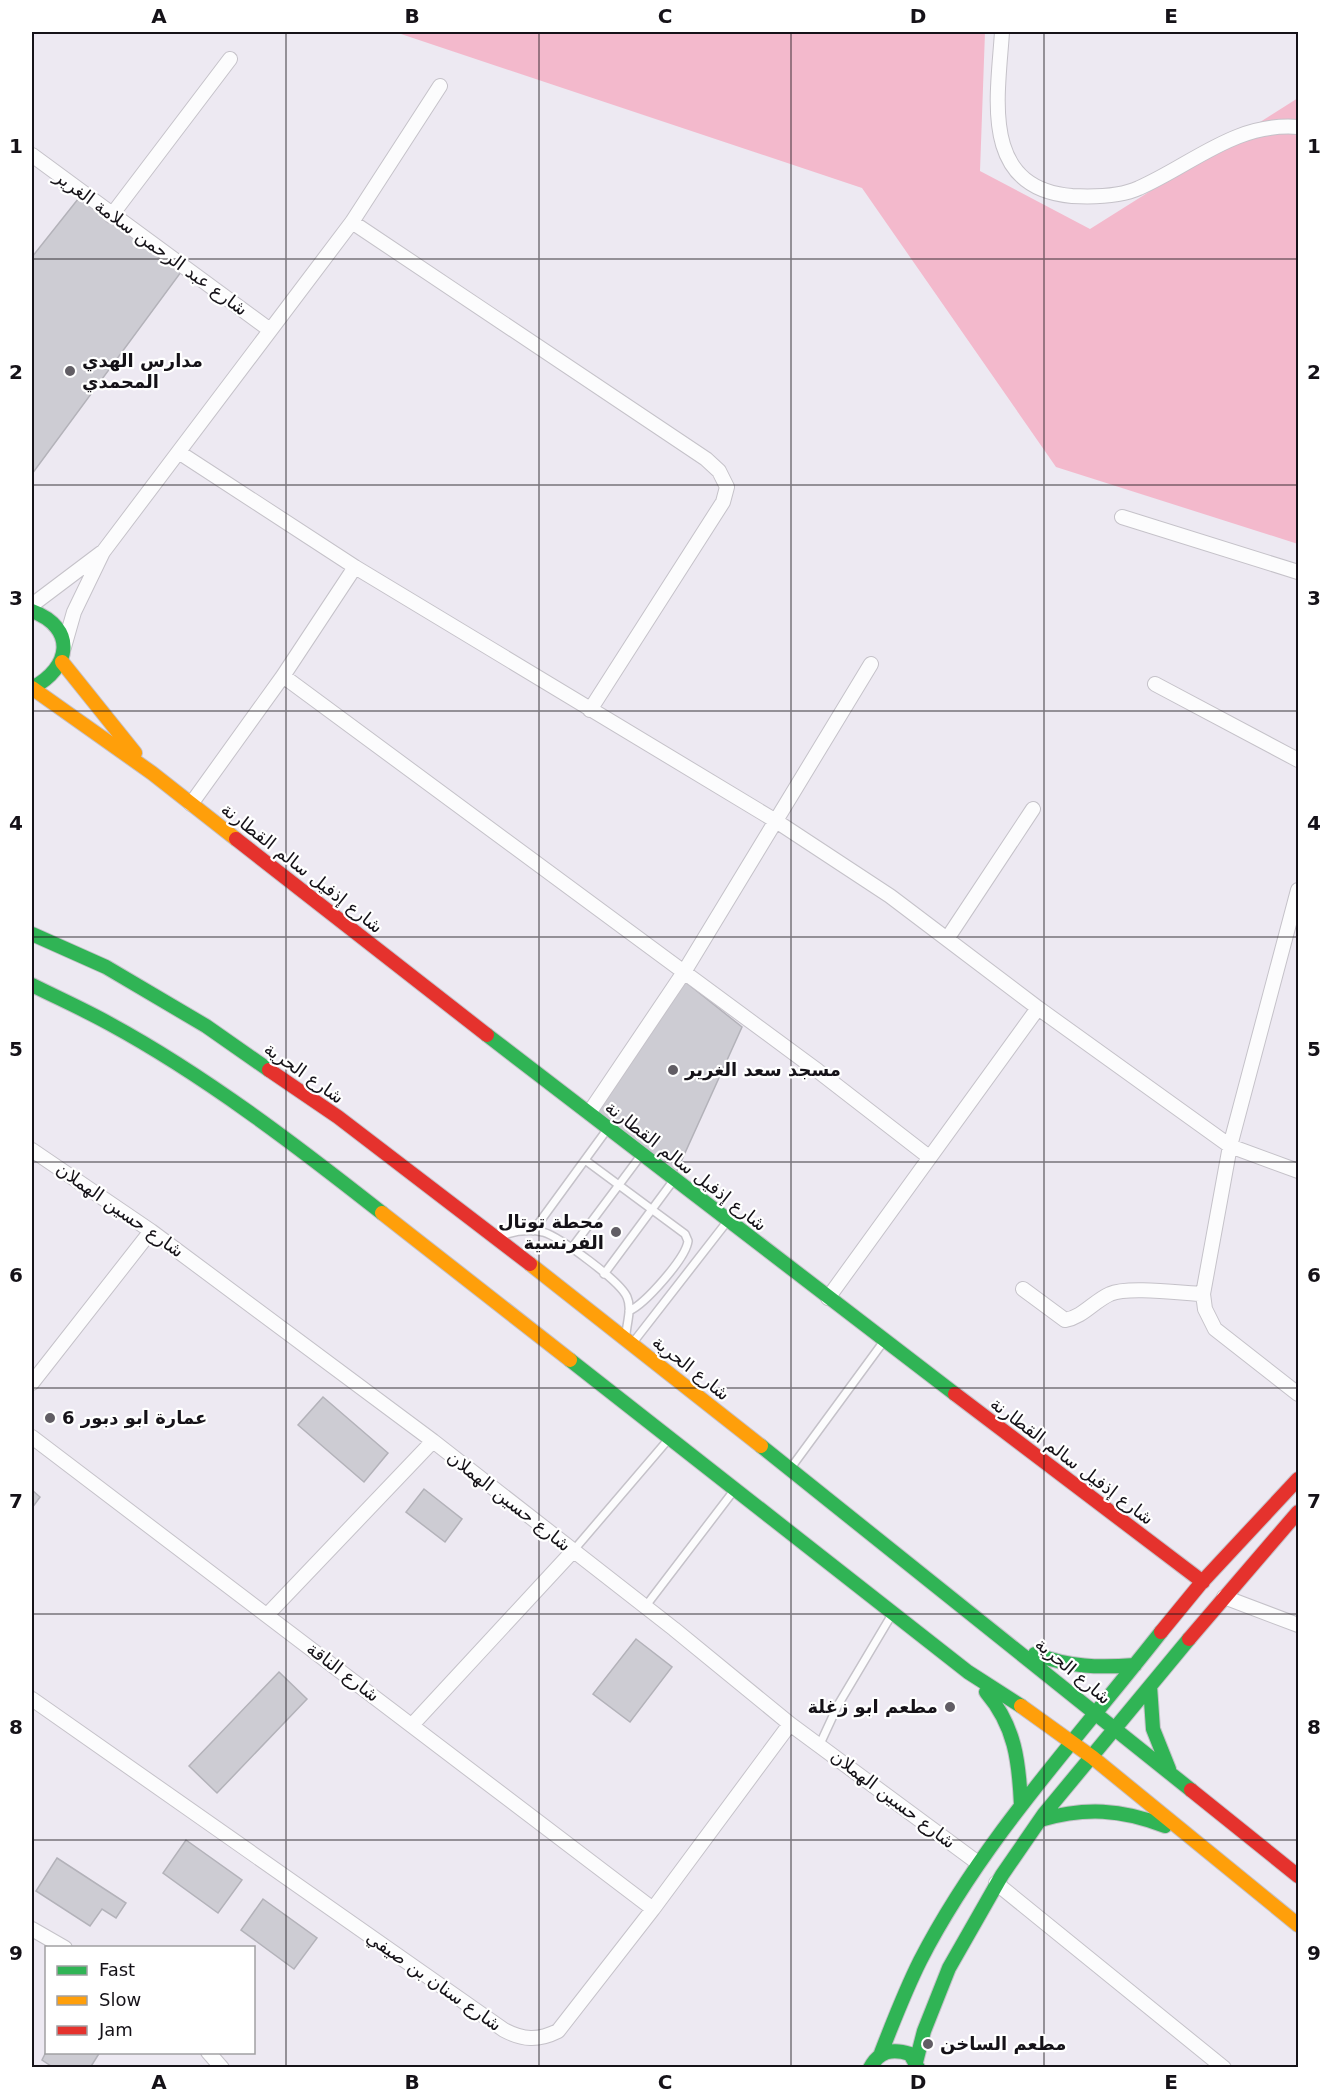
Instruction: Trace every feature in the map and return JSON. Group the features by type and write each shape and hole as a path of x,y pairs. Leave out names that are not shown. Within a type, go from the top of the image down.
{"main road":[{"name":"شارع إذفيل سالم القطارنة","path":"32,611 52,622 61,634 63,655 152,774"},
{"path":"32,688 50,679 63,655"},
{"name":"شارع إذفيل سالم القطارنة","path":"32,688 152,774 641,1155 1203,1582"},
{"name":"شارع الحرية","path":"32,934 106,967 206,1026 338,1117 497,1238 790,1468 1015,1646 1114,1729 1299,1876"},
{"path":"32,985 111,1024 215,1090 325,1168 734,1491 968,1672 1092,1757 1299,1925"},
{"path":"875,2060 914,1972 978,1863 1021,1804 1203,1582 1299,1479"},
{"path":"917,2065 922,2029 936,1995 996,1882 1040,1820 1114,1729 1224,1596 1299,1512"},
{"path":"1015,1646 1060,1665 1079,1669 1135,1665"},
{"path":"968,1672 999,1706 1013,1731 1019,1760 1021,1804"},
{"path":"1150,1686 1150,1720 1155,1739 1173,1776"},
{"path":"1040,1820 1068,1810 1104,1808 1138,1815 1187,1834"},
{"path":"875,2060 900,2050 917,2065"}],"street":[{"path":"1002,32 997,122 1000,138 1007,156 1017,170 1027,180 1054,192 1102,196 1136,189 1227,139 1265,127 1299,127"},
{"path":"111,216 230,59"},
{"path":"63,655 74,612 103,552 180,453 352,222 440,86"},
{"name":"شارع عبد الرحمن سلامة الغرير","path":"32,155 111,216 270,330"},
{"path":"352,222 706,459 719,471 727,487 723,502 590,710"},
{"path":"180,453 355,567 776,821 890,896 1038,1008 1230,1146 1299,1171"},
{"path":"1122,517 1299,572"},
{"path":"32,605 103,552"},
{"path":"191,804 283,676 355,567"},
{"path":"589,1113 684,972 871,664"},
{"path":"283,676 684,972 929,1157"},
{"path":"1155,684 1299,760"},
{"path":"947,939 1033,808"},
{"path":"1299,890 1230,1146 1203,1294 1205,1309 1215,1329 1299,1394"},
{"path":"828,1298 1038,1008"},
{"name":"شارع حسين الهملان","path":"32,1150 151,1231 433,1441 790,1724 978,1863"},
{"path":"32,1383 151,1231"},
{"path":"1023,1289 1065,1320 1076,1317 1100,1300 1119,1291 1203,1294"},
{"name":"شارع الناقة","path":"32,1437 268,1614 653,1909"},
{"path":"268,1614 433,1441"},
{"path":"412,1725 573,1551"},
{"path":"1224,1596 1299,1625"},
{"name":"شارع سنان بن صيفي","path":"32,1699 504,2030 518,2037 545,2038 558,2031 653,1909 790,1724"},
{"path":"996,1882 1224,2067"},
{"path":"32,1929 63,1946"},
{"path":"210,2054 222,2067"},
{"path":"859,2067 875,2060"}],"lane":[{"path":"533,1231 609,1128"},
{"path":"571,1250 641,1155"},
{"path":"585,1160 685,1234 688,1244 648,1298 629,1311"},
{"path":"603,1274 674,1179"},
{"path":"629,1342 728,1221"},
{"path":"497,1238 514,1232 533,1231 549,1234 603,1274 626,1295 629,1311 629,1342"},
{"path":"790,1468 884,1341"},
{"path":"573,1551 669,1439"},
{"path":"645,1607 734,1491"},
{"path":"820,1744 838,1705 893,1614"}],"shaded area":[{"path":"395,32 985,32 980,171 1090,229 1298,98 1298,544 1056,467 862,188"}],"building":[{"name":"مدارس الهدي المحمدي","path":"82,194 184,268 32,474 32,257"},
{"name":"مسجد سعد الغرير","path":"683,980 742,1027 675,1175 595,1112"},
{"path":"323,1397 388,1453 364,1482 298,1425"},
{"path":"424,1489 462,1519 445,1542 406,1512"},
{"path":"32,1490 40,1497 32,1508"},
{"path":"636,1639 672,1667 630,1722 593,1694"},
{"path":"279,1672 307,1699 217,1793 189,1766"},
{"path":"186,1840 242,1880 218,1913 163,1873"},
{"path":"57,1858 126,1903 116,1918 102,1909 90,1926 36,1891"},
{"path":"263,1899 317,1938 294,1969 241,1930"},
{"path":"45,2054 99,2054 90,2068 54,2068 42,2060"}],"traffic: fast":[{"path":"32,611 47,618 56,627 64,648 55,670 32,688"},
{"path":"32,934 106,967 206,1026 269,1070"},
{"path":"32,985 101,1019 180,1066 283,1137 382,1213"},
{"path":"487,1035 955,1394"},
{"path":"570,1360 968,1672 1021,1706"},
{"path":"761,1446 1191,1790"},
{"path":"881,2053 920,1961 972,1873 1033,1791 1161,1632"},
{"path":"916,2062 924,2031 949,1968 1002,1875 1044,1814 1189,1639"},
{"path":"1035,1654 1060,1662 1084,1666 1135,1665"},
{"path":"1150,1686 1153,1729 1169,1769"},
{"path":"986,1692 1003,1718 1014,1745 1021,1805"},
{"path":"1040,1820 1072,1813 1103,1812 1133,1816 1165,1826"},
{"path":"870,2068 878,2058 892,2051 910,2054 918,2068"}],"traffic: slow":[{"path":"62,662 135,753"},
{"path":"32,688 152,773 236,839"},
{"path":"382,1213 570,1360"},
{"path":"530,1264 761,1446"},
{"path":"1021,1706 1092,1757 1298,1925"}],"traffic: jam":[{"path":"236,839 487,1035"},
{"path":"269,1070 338,1117 530,1264"},
{"path":"955,1394 1203,1582"},
{"path":"1161,1632 1202,1582 1298,1479"},
{"path":"1189,1639 1298,1512"},
{"path":"1191,1790 1298,1876"}],"place":[{"name":"مدارس الهدي المحمدي","path":"70,371"},
{"name":"مسجد سعد الغرير","path":"673,1070"},
{"name":"محطة توتال الفرنسية","path":"616,1232"},
{"name":"عمارة ابو دبور 6","path":"50,1418"},
{"name":"مطعم ابو زغلة","path":"950,1707"},
{"name":"مطعم الساخن","path":"928,2044"}]}
